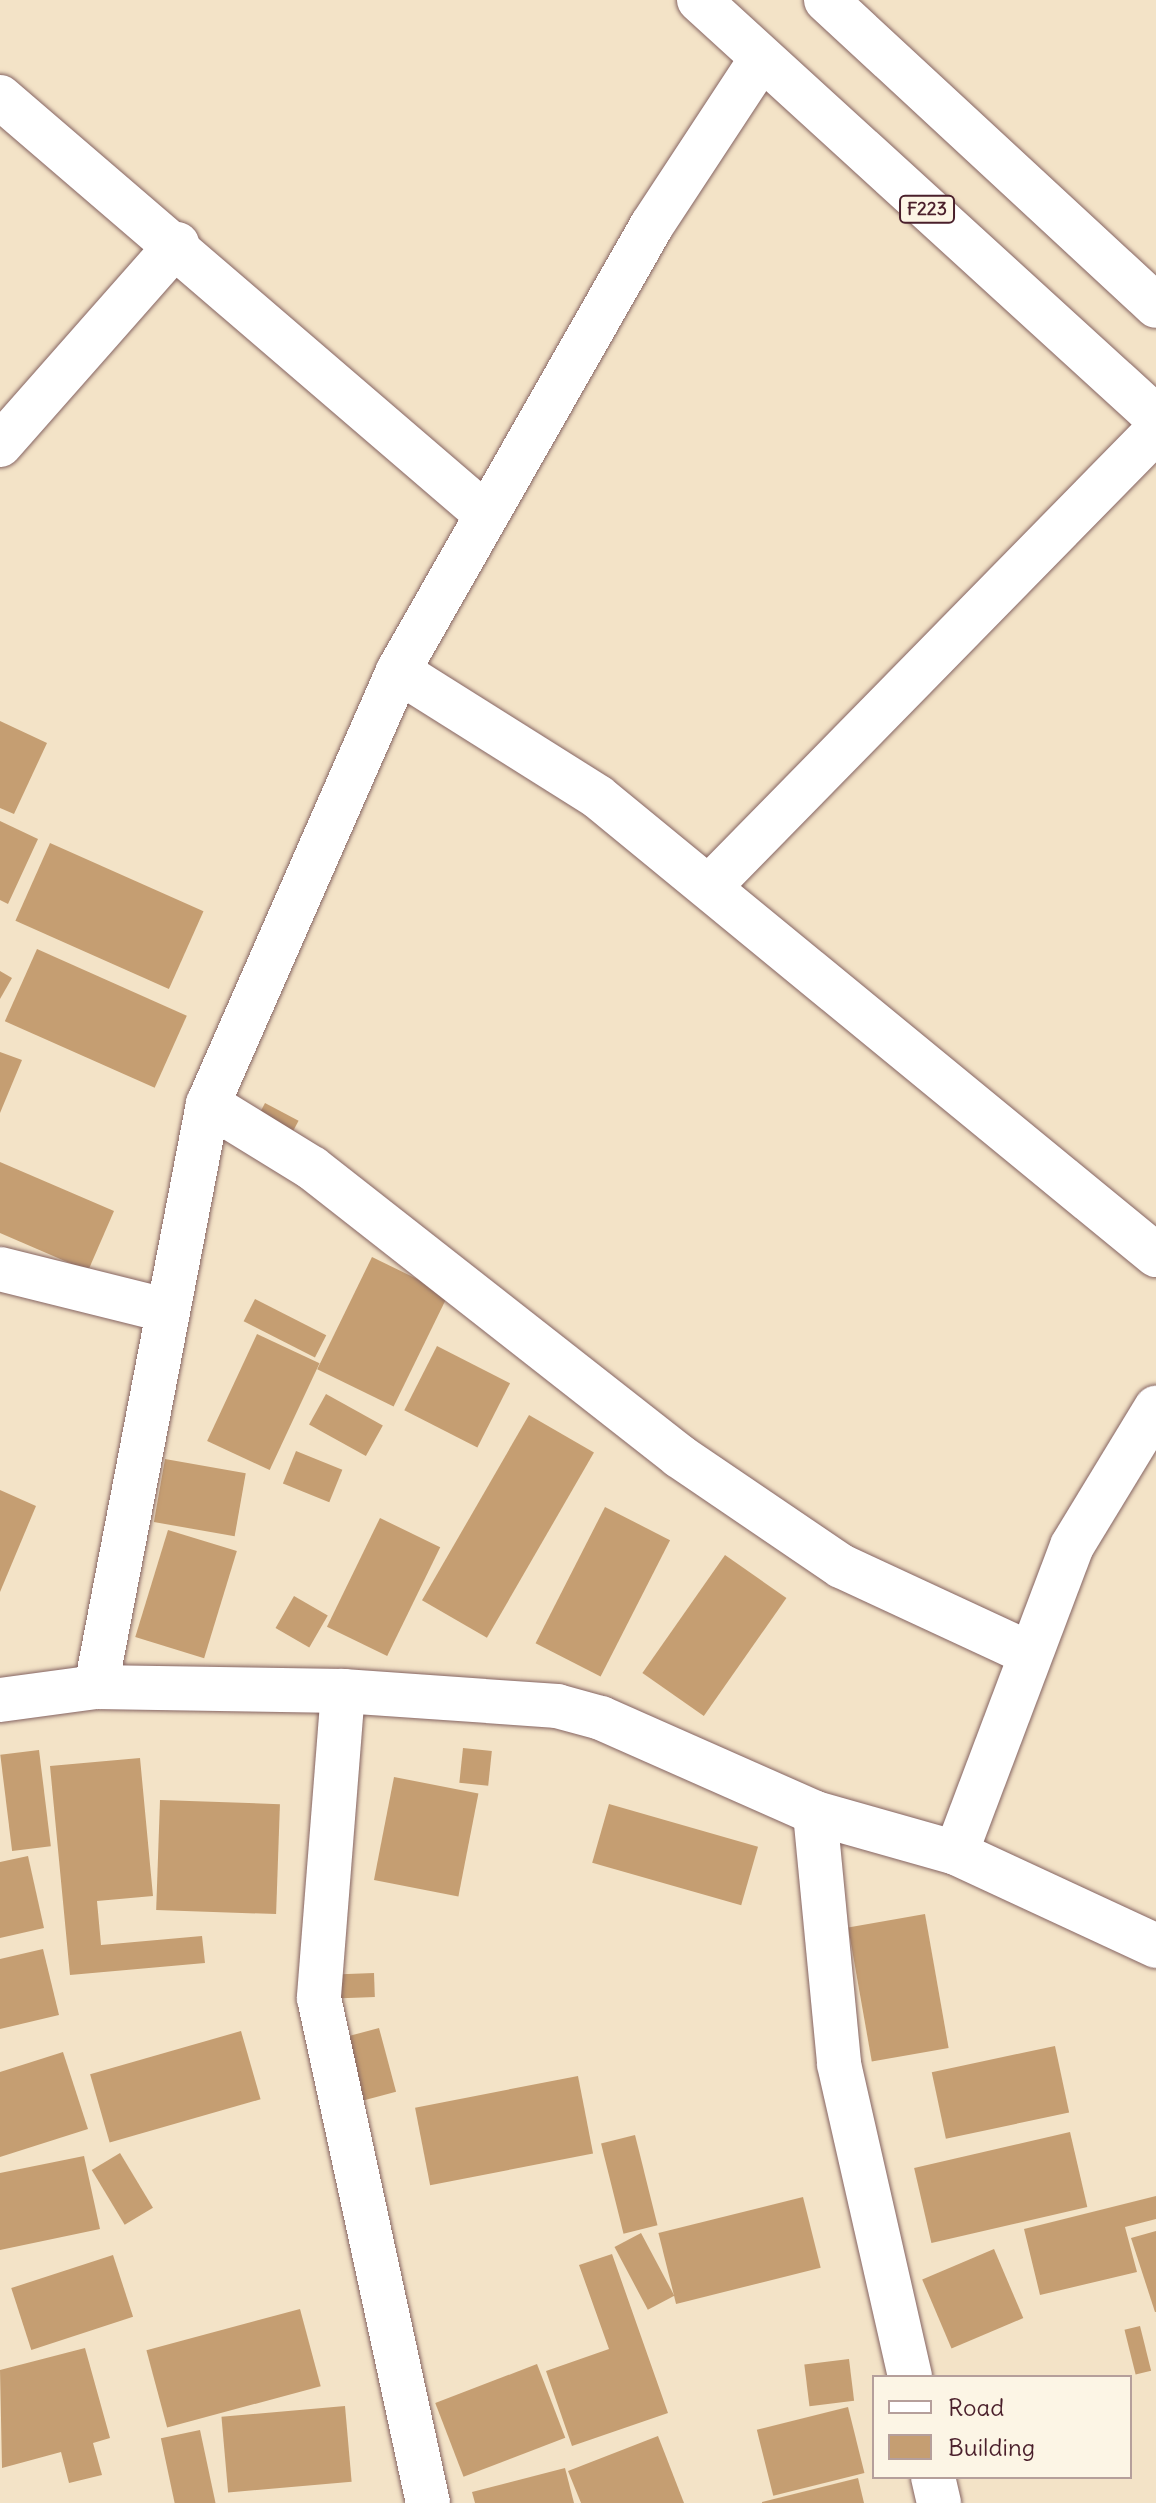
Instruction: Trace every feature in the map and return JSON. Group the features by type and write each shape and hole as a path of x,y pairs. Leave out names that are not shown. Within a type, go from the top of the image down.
{"street":[{"name":"F223","path":"699,0 1156,417"},
{"path":"830,1 1156,306"},
{"path":"96,1687 165,1310 208,1104 398,671 483,512 652,225 761,59"},
{"path":"0,97 177,244 483,512"},
{"path":"0,445 177,244"},
{"path":"710,886 1156,431"},
{"path":"398,671 598,797 1156,1255"},
{"path":"208,1104 312,1168 667,1446 841,1566 1028,1653"},
{"path":"0,1269 165,1310"},
{"path":"956,1853 1028,1653 1072,1546 1156,1408"},
{"path":"0,1700 96,1687 343,1691 557,1706 601,1718 815,1813 956,1853 1156,1946"},
{"path":"343,1691 319,1998 428,2503"},
{"path":"815,1813 839,2064 910,2375"},
{"path":"933,2479 939,2503"}],"building":[{"path":"0,721 47,743 14,814 0,808"},
{"path":"0,821 38,839 8,904 0,900"},
{"path":"50,843 203,911 169,989 15,921"},
{"path":"37,949 187,1016 155,1088 5,1021"},
{"path":"0,971 12,978 0,999"},
{"path":"0,1052 22,1060 0,1113"},
{"path":"265,1103 299,1121 284,1147 251,1129"},
{"path":"0,1162 114,1211 88,1271 0,1233"},
{"path":"372,1257 448,1294 394,1407 317,1369"},
{"path":"255,1299 326,1335 315,1358 244,1321"},
{"path":"257,1334 320,1363 270,1470 207,1441"},
{"path":"437,1346 510,1383 477,1447 404,1410"},
{"path":"326,1394 383,1426 366,1456 309,1425"},
{"path":"529,1415 594,1452 487,1638 422,1600"},
{"path":"296,1451 342,1470 329,1502 283,1483"},
{"path":"165,1459 246,1473 235,1536 154,1522"},
{"path":"0,1490 36,1506 0,1592"},
{"path":"605,1507 670,1540 601,1676 536,1643"},
{"path":"380,1518 440,1547 387,1656 327,1627"},
{"path":"168,1530 237,1551 204,1658 135,1637"},
{"path":"725,1555 786,1598 704,1716 642,1673"},
{"path":"294,1596 328,1616 309,1648 276,1628"},
{"path":"463,1748 492,1751 488,1786 459,1783"},
{"path":"39,1750 51,1846 12,1851 0,1755"},
{"path":"140,1758 153,1896 97,1901 101,1945 202,1936 205,1963 70,1975 50,1766"},
{"path":"394,1777 478,1793 458,1896 374,1880"},
{"path":"160,1800 280,1804 276,1914 156,1910"},
{"path":"609,1804 758,1847 741,1905 592,1863"},
{"path":"28,1856 44,1928 0,1938 0,1862"},
{"path":"925,1914 949,2048 872,2061 848,1928"},
{"path":"43,1949 59,2015 0,2029 0,1959"},
{"path":"374,1973 375,1997 335,1998 334,1974"},
{"path":"379,2028 396,2092 362,2101 345,2037"},
{"path":"241,2031 261,2099 110,2143 90,2074"},
{"path":"1055,2046 1069,2113 946,2139 932,2072"},
{"path":"63,2052 88,2129 0,2157 0,2072"},
{"path":"578,2076 593,2154 430,2185 415,2108"},
{"path":"1070,2132 1087,2207 931,2243 914,2168"},
{"path":"635,2135 657,2225 624,2234 601,2143"},
{"path":"120,2153 153,2208 125,2225 92,2170"},
{"path":"84,2156 100,2229 0,2250 0,2173"},
{"path":"1156,2196 1156,2219 1125,2227 1137,2272 1040,2295 1024,2229"},
{"path":"803,2197 821,2268 676,2304 658,2233"},
{"path":"1156,2231 1156,2312 1155,2312 1131,2238"},
{"path":"641,2233 674,2296 648,2310 615,2247"},
{"path":"994,2249 1023,2318 952,2349 922,2279"},
{"path":"612,2254 668,2413 572,2446 546,2371 609,2349 579,2265"},
{"path":"113,2255 133,2317 31,2350 11,2288"},
{"path":"300,2309 321,2386 167,2427 146,2350"},
{"path":"1140,2326 1151,2371 1136,2375 1124,2330"},
{"path":"85,2348 110,2438 93,2443 102,2475 69,2483 61,2452 2,2468 0,2370"},
{"path":"849,2359 854,2401 809,2406 804,2364"},
{"path":"537,2364 565,2438 464,2477 435,2403"},
{"path":"345,2406 352,2482 228,2493 221,2417"},
{"path":"848,2407 864,2473 773,2496 757,2430"},
{"path":"200,2430 216,2503 175,2503 161,2438"},
{"path":"658,2436 684,2503 581,2503 568,2471"},
{"path":"565,2468 574,2503 475,2503 472,2492"},
{"path":"858,2478 864,2503 762,2503 762,2502"}]}
